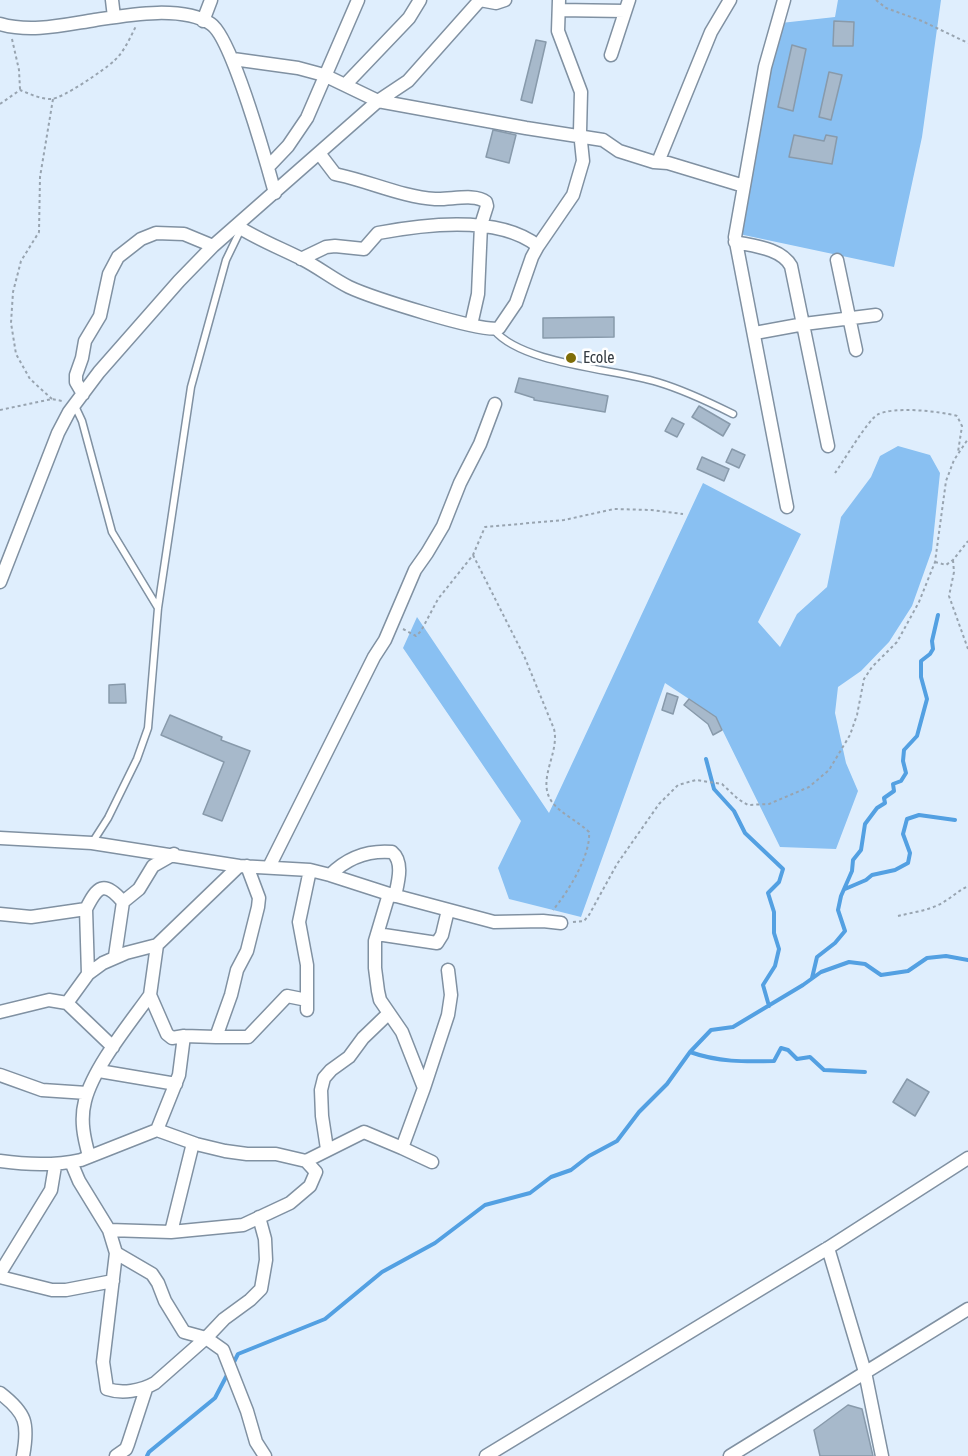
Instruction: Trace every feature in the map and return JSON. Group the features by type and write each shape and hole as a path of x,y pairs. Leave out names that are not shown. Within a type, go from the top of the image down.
{"street":[{"path":"112,0 114,17"},
{"path":"203,21 211,0"},
{"path":"268,167 288,146 307,118 357,0"},
{"path":"345,85 409,18 420,0"},
{"path":"0,582 55,439 75,405 99,372 213,246 239,227 378,100 408,81 480,0 496,3 505,0"},
{"path":"658,162 710,36 730,0"},
{"path":"784,0 765,68 735,231 735,242 755,333 787,507"},
{"path":"239,227 349,287 494,330 506,319 516,303 532,257 569,201 578,181 584,155 580,136 581,92 558,31 559,5 627,5 611,55"},
{"path":"5,26 33,28 142,13 185,15 211,23 233,58 275,194"},
{"path":"233,58 298,68 324,75 378,100 526,129 603,140 619,151 744,186"},
{"path":"319,153 339,176 433,199 484,200 487,206 481,225 478,294 471,325"},
{"path":"301,259 330,246 364,249 374,236 383,232 438,226 481,225 516,233 538,246"},
{"path":"83,394 76,382 76,375 85,341 100,316 109,274 118,257 141,239 156,233 184,234 213,246"},
{"path":"735,242 765,249 782,256 789,262 804,324 828,446"},
{"path":"837,260 856,350"},
{"path":"755,333 876,315"},
{"path":"269,867 392,624 415,570 443,526 495,404"},
{"path":"0,838 92,843 243,866 310,870 330,874 392,895 502,922 561,923"},
{"path":"330,874 340,865 360,855 392,852 397,856 399,867 392,895 377,934 375,968 380,1000 402,1032 424,1088"},
{"path":"115,957 123,902 139,889 153,866 174,854"},
{"path":"67,1003 88,974 115,957 157,945 243,866"},
{"path":"216,1037 237,970 247,951 258,907 259,898 243,866"},
{"path":"150,995 167,1034 172,1038 184,1036 248,1037 287,996 307,1005 307,965 299,922 310,870"},
{"path":"88,974 86,909 93,893 99,889 110,890 123,902"},
{"path":"0,914 31,917 86,909"},
{"path":"377,934 437,943 442,935 448,910"},
{"path":"89,1156 82,1126 87,1093 113,1047 150,995 157,945"},
{"path":"402,1148 448,1015 451,995 448,970"},
{"path":"0,1012 49,1000 67,1003 113,1047"},
{"path":"327,1149 321,1116 321,1090 324,1078 349,1057 363,1038 389,1013"},
{"path":"157,1130 176,1084 184,1036"},
{"path":"99,1071 176,1084"},
{"path":"0,1075 42,1090 87,1093"},
{"path":"0,1161 55,1166 89,1156 157,1130 225,1151 276,1154 306,1161 316,1172 310,1186 290,1203 243,1225 171,1232 109,1230"},
{"path":"306,1161 364,1132 432,1162"},
{"path":"171,1232 193,1143"},
{"path":"486,1456 828,1248 968,1158"},
{"path":"71,1162 79,1181 109,1230 116,1253 103,1362 105,1387 109,1391 146,1389 155,1383 224,1319 261,1289 266,1260 265,1239 259,1217"},
{"path":"0,1273 51,1190 55,1166"},
{"path":"828,1248 865,1372 882,1456"},
{"path":"116,1253 152,1274 169,1309 184,1332 206,1338 223,1350 247,1411 256,1442 265,1456"},
{"path":"0,1277 60,1291 113,1281"},
{"path":"730,1456 747,1451 865,1372 968,1309"},
{"path":"116,1456 126,1449 146,1389"},
{"path":"0,1393 24,1416 23,1456"}],"lane":[{"path":"92,843 108,818 137,759 148,728 158,608 192,387 226,260 239,227"},
{"path":"494,330 501,338 530,352 657,382 698,397 734,414"},
{"path":"75,405 82,421 112,532 158,608"}],"path":[{"path":"876,0 886,8 968,42"},
{"path":"20,90 41,98 53,99 92,78 121,53 142,13"},
{"path":"5,26 19,69 20,90"},
{"path":"0,104 20,90"},
{"path":"52,399 30,379 16,354 11,323 13,292 21,261 39,232 40,177 53,99"},
{"path":"0,410 52,399 75,405"},
{"path":"836,473 875,416 887,411 943,412 957,416 962,426 957,455"},
{"path":"561,923 584,921 616,864 659,804 678,785 696,780 722,784 748,805 769,804 809,787 829,770 850,735 857,716 864,679 872,667 897,642 919,602 935,562 946,481 957,455 968,439"},
{"path":"392,624 416,636 421,631 438,599 472,555 485,527 564,520 614,509 683,514"},
{"path":"935,562 946,565 968,541"},
{"path":"472,555 525,658 554,729 556,741 546,780 548,793 552,802 589,832 588,849 565,894 543,921"},
{"path":"953,560 954,572 949,596 968,649"},
{"path":"898,916 934,907 968,886"}],"shaded area":[{"path":"838,0 941,0 922,137 894,267 739,234 768,70 781,23 835,17"},
{"path":"898,446 930,455 940,473 932,550 912,606 889,642 861,671 838,687 835,713 846,763 858,791 836,849 780,847 716,717 665,683 581,917 509,899 498,868 521,821 403,648 417,617 549,813 703,483 801,534 758,622 780,647 797,614 827,587 841,517 871,477 880,456"}],"building":[{"path":"834,21 854,22 853,46 833,46"},
{"path":"536,40 546,42 532,103 521,100"},
{"path":"792,45 806,49 793,111 778,107"},
{"path":"829,72 842,75 831,120 819,117"},
{"path":"493,130 516,135 509,163 486,157"},
{"path":"794,135 824,141 826,135 837,137 832,164 789,157"},
{"path":"614,317 614,337 543,338 543,318"},
{"path":"519,378 608,396 605,412 534,400 534,398 515,392"},
{"path":"699,406 730,424 723,436 692,417"},
{"path":"672,418 684,424 677,437 665,431"},
{"path":"732,449 745,455 739,468 726,462"},
{"path":"702,457 729,469 724,481 697,469"},
{"path":"125,684 126,703 109,703 109,685"},
{"path":"667,693 678,697 673,714 662,710"},
{"path":"689,699 716,717 722,730 713,735 708,724 684,705"},
{"path":"170,715 222,737 221,740 250,751 222,821 203,814 224,762 161,735"},
{"path":"907,1079 929,1092 915,1116 893,1102"},
{"path":"848,1405 862,1409 873,1456 820,1456 814,1430"}],"waterway":[{"path":"812,978 817,957 835,943 845,931 838,910 841,896 852,871 853,860 861,850 865,824 877,808 885,803 884,798 894,791 893,784 901,781 906,773 903,761 904,750 917,736 927,699 921,677 921,661 933,649 932,641 938,615"},
{"path":"706,759 714,789 734,811 745,833 783,869 779,882 768,893 774,912 774,933 779,949 775,966 763,985 769,1006"},
{"path":"845,889 872,875 895,870 908,863 910,853 903,834 907,819 919,815 955,820"},
{"path":"233,1364 238,1354 325,1319 382,1272 435,1243 485,1205 530,1193 551,1177 571,1170 589,1156 617,1141 639,1112 667,1084 690,1052 711,1030 733,1027 821,972 849,962 865,964 881,975 908,971 927,958 946,956 968,960"},
{"path":"690,1052 731,1061 774,1061 781,1048 788,1050 797,1059 810,1057 824,1070 865,1072"},
{"path":"147,1456 215,1398 228,1373"}],"place":[{"name":"Ecole","path":"571,358"}]}
